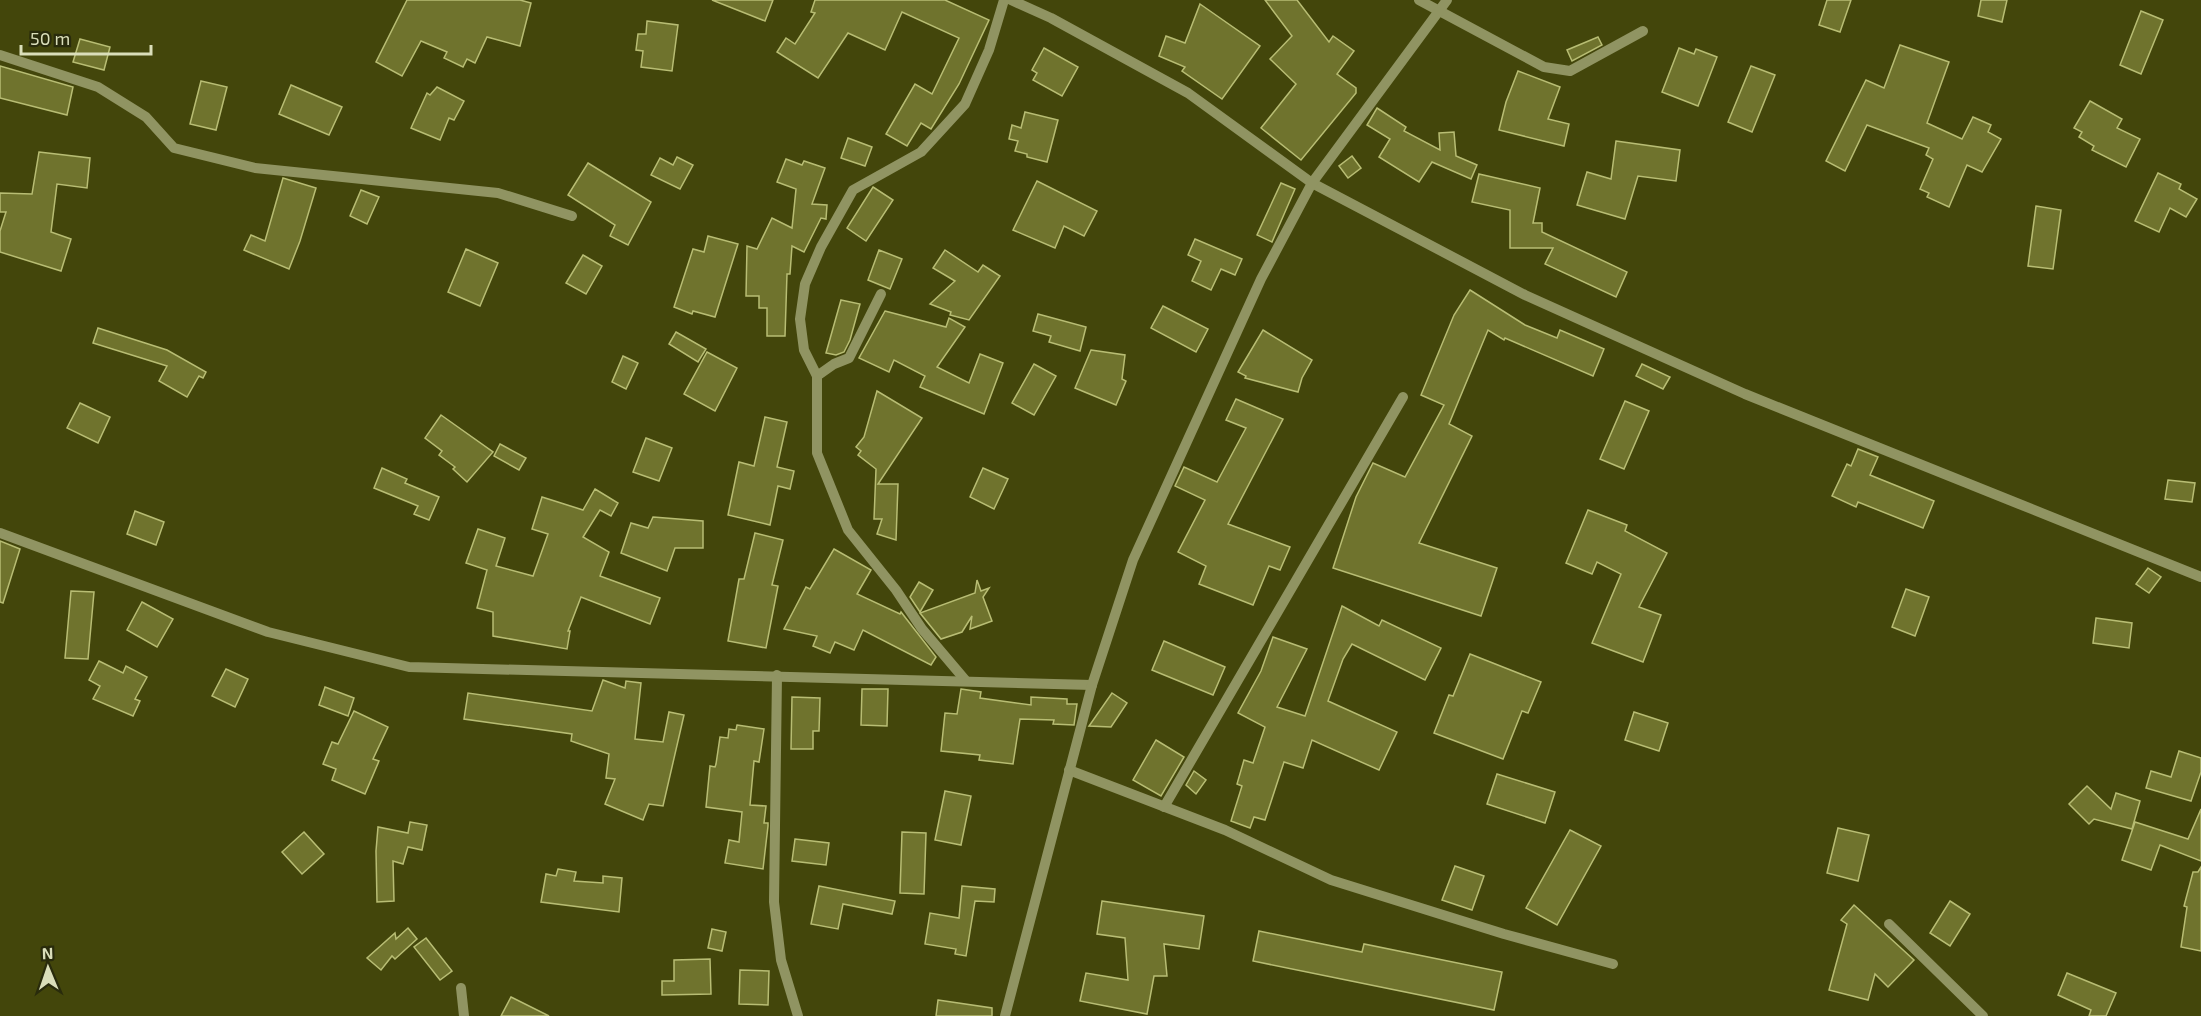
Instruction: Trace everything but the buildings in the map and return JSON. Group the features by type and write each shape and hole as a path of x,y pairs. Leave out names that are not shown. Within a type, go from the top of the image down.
{"street":[{"path":"966,681 922,629 896,590 848,530 817,453 817,376 804,350 800,319 805,284 821,247 853,190 921,152 965,104 989,50 1004,0"},
{"path":"1011,0 1051,18 1188,93 1312,183 1525,295 1745,394 2201,578"},
{"path":"1419,0 1544,67 1561,71 1570,70 1643,31"},
{"path":"1005,1016 1092,685 1133,560 1261,279 1312,183 1447,0"},
{"path":"0,55 98,87 146,117 174,148 255,168 498,193 572,216"},
{"path":"817,376 834,364 849,358 881,294"},
{"path":"1164,807 1403,397"},
{"path":"0,533 268,632 409,667 1092,685"},
{"path":"777,675 774,902 781,960 798,1016"},
{"path":"1069,770 1225,830 1331,880 1504,934 1613,964"},
{"path":"1889,924 1983,1016"},
{"path":"461,988 464,1016"}]}
